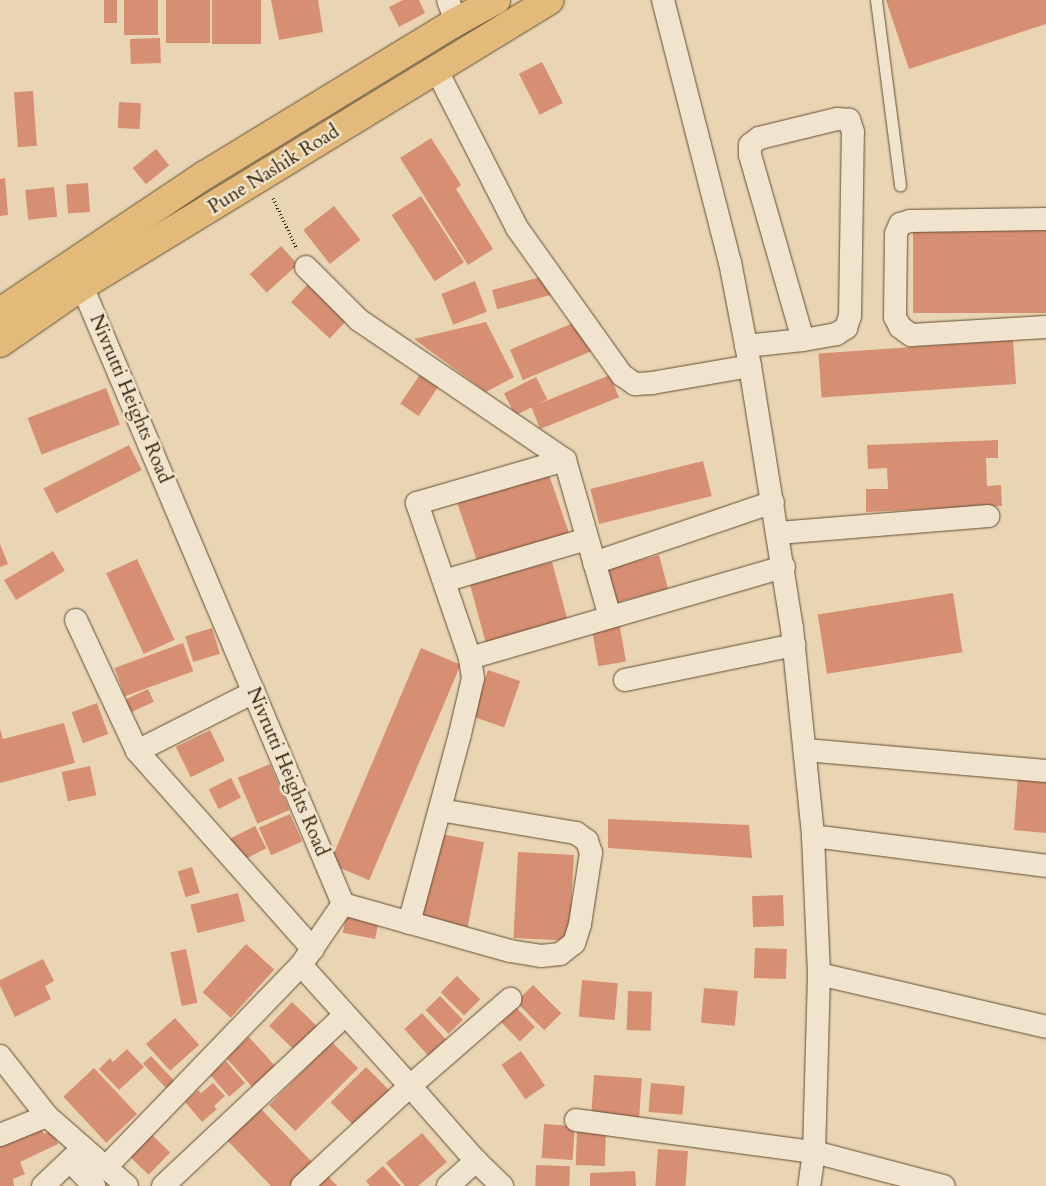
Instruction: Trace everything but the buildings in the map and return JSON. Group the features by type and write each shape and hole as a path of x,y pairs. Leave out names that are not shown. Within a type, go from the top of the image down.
{"highway":[{"name":"Pune Nashik Road","path":"0,312 452,11 496,0"},
{"name":"Pune Nashik Road","path":"0,343 82,286 262,178 550,0"}],"street":[{"path":"664,0 730,262 784,567 794,645 813,836 819,974 814,1152 809,1186"},
{"path":"436,69 517,228 622,375 635,384 652,383 803,340 836,334 846,328 850,316 853,132 850,120 837,118 759,138 750,145 750,155 803,340"},
{"path":"1046,219 910,221 900,224 896,234 895,308 895,317 900,327 911,335 1046,327"},
{"path":"306,267 359,320 565,460 610,617"},
{"name":"Nivrutti Heights Road","path":"82,286 343,904"},
{"path":"409,923 470,696 473,678 470,658 417,503 565,460"},
{"path":"594,563 773,502"},
{"path":"778,533 988,516"},
{"path":"444,580 587,539"},
{"path":"470,658 784,567"},
{"path":"76,620 137,751 307,957 345,1015 476,1161 502,1186"},
{"path":"625,680 794,645"},
{"path":"137,751 254,692"},
{"path":"805,750 1046,771"},
{"path":"100,1177 307,957 343,904 510,952 541,956 560,954 574,943 580,924 591,853 587,841 576,834 440,810"},
{"path":"813,836 1046,866"},
{"path":"819,974 1046,1027"},
{"path":"302,1186 410,1086 510,999"},
{"path":"163,1186 345,1015"},
{"path":"0,1056 77,1154 100,1177 127,1186"},
{"path":"0,1135 47,1116"},
{"path":"576,1120 814,1152 944,1186"},
{"path":"43,1186 77,1154"},
{"path":"448,1186 476,1161"}],"lane":[{"path":"876,0 900,185"}],"path":[{"path":"262,178 306,267"}]}
